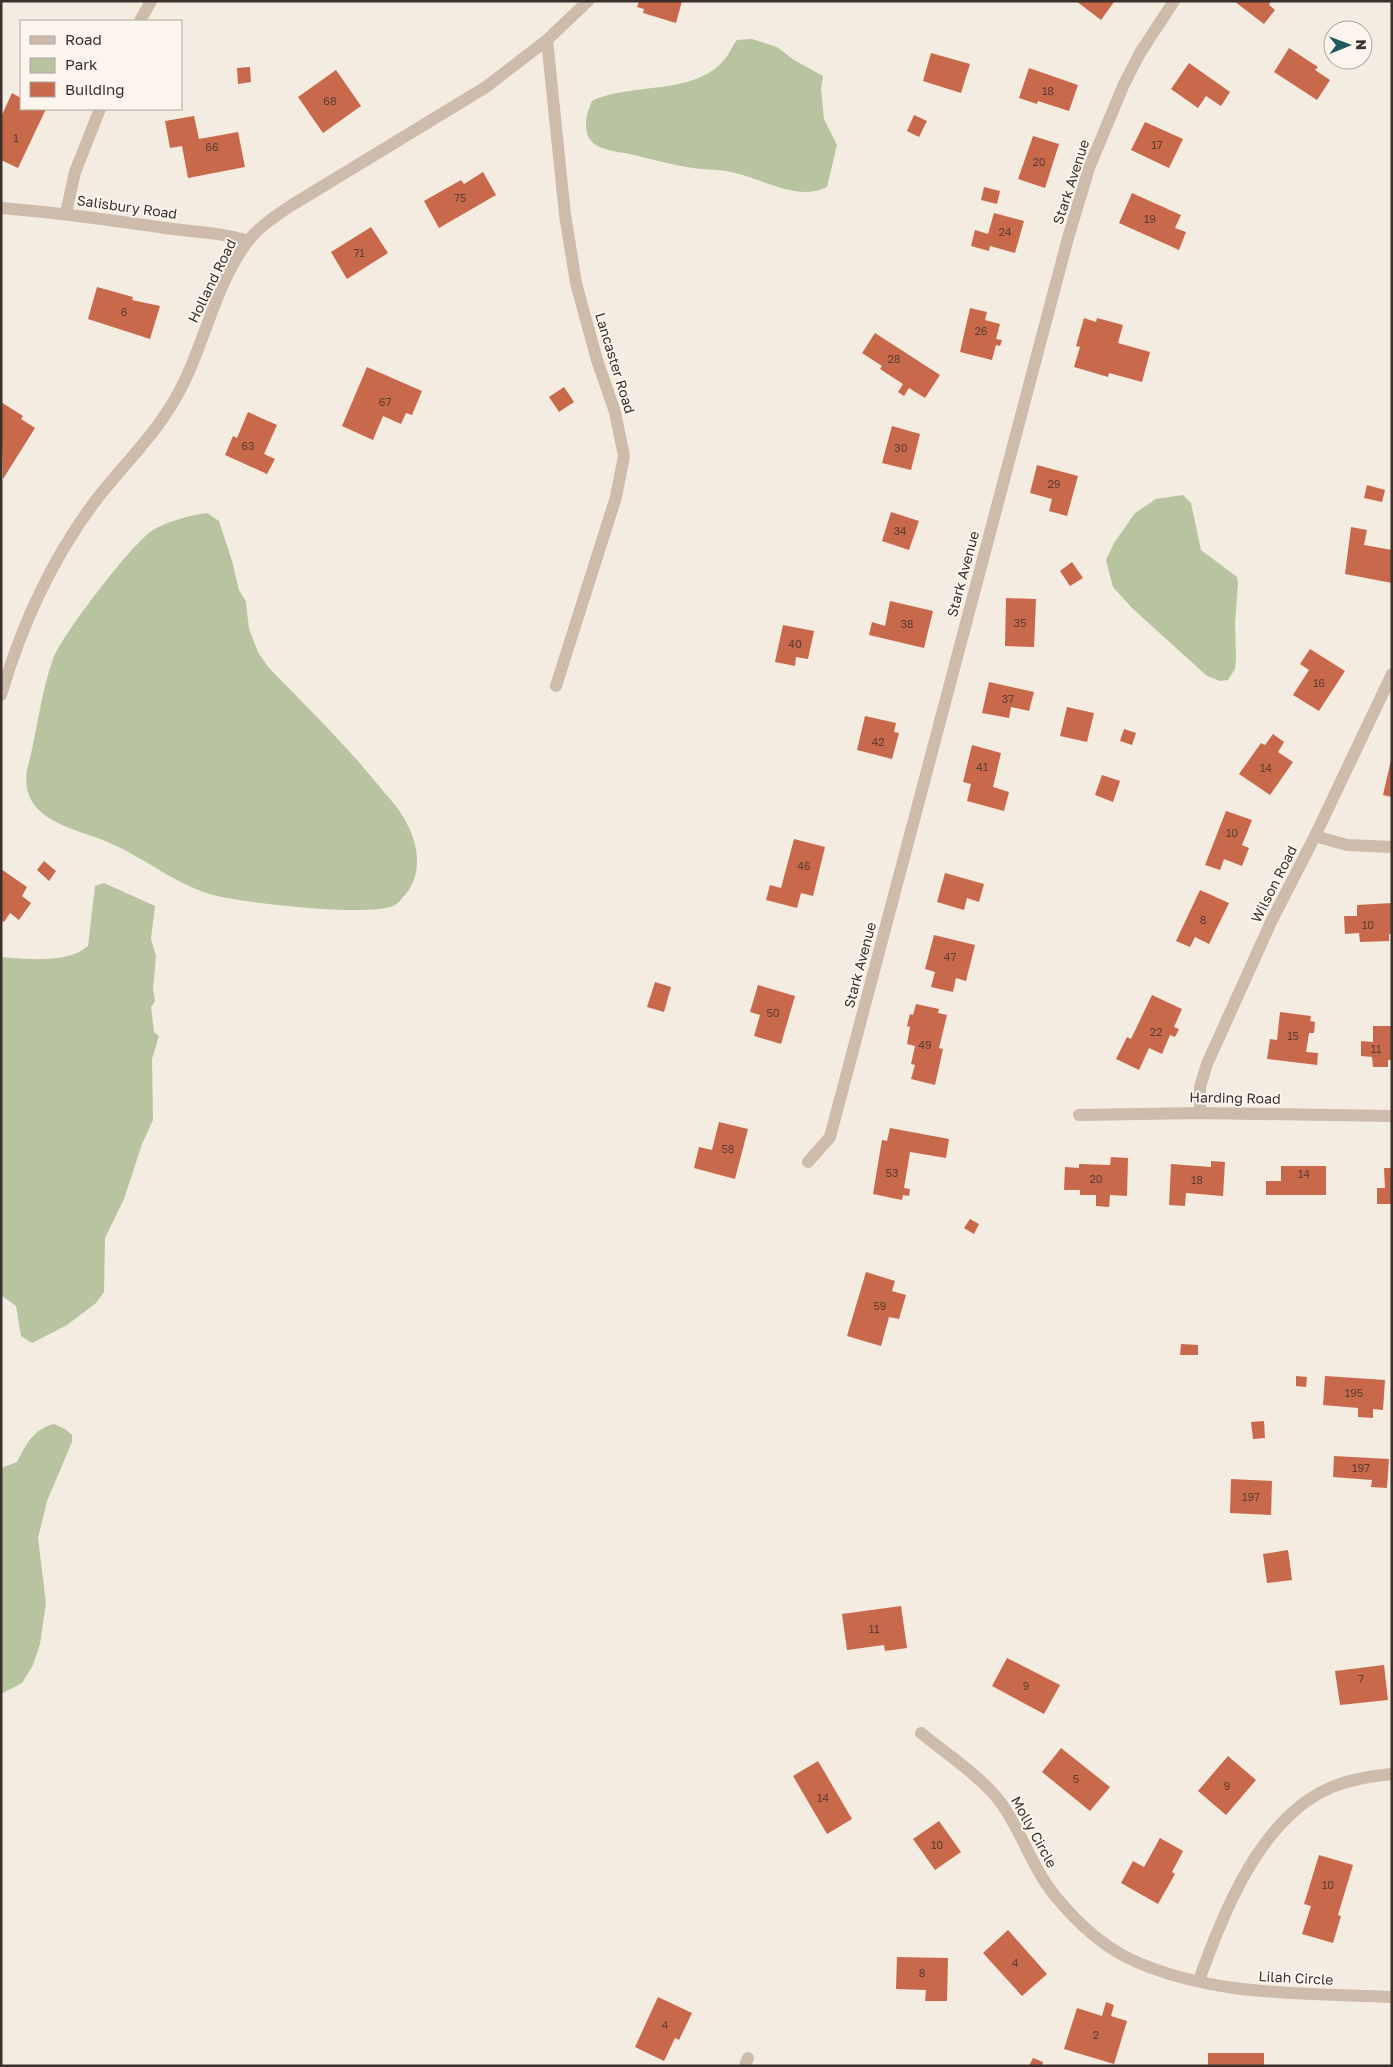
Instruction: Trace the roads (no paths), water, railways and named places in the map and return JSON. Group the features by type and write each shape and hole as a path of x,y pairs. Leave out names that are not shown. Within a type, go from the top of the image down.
{"street":[{"path":"140,20 150,1"},
{"name":"Stark Avenue","path":"808,1162 830,1137 1045,319 1089,168 1124,84 1140,53 1174,1"},
{"name":"Holland Road","path":"1,695 34,604 59,557 93,504 148,438 176,399 216,304 248,241 269,221 292,205 486,87 547,40 588,2"},
{"name":"Lancaster Road","path":"547,40 565,215 575,275 597,360 615,412 624,456 616,497 556,686"},
{"path":"66,213 75,172 100,110"},
{"name":"Salisbury Road","path":"1,208 66,213 168,229 218,233 248,241"},
{"name":"Wilson Road","path":"1200,1113 1200,1087 1206,1064 1271,922 1315,836 1392,674"},
{"path":"1315,836 1347,845 1392,847"},
{"name":"Harding Road","path":"1079,1114 1200,1113 1392,1116"},
{"name":"Molly Circle","path":"922,1733 988,1787 1000,1801 1038,1874 1078,1921 1101,1940 1128,1958 1199,1980"},
{"path":"1199,1980 1218,1929 1235,1894 1253,1863 1293,1812 1332,1787 1355,1780 1392,1774"},
{"name":"Lilah Circle","path":"1199,1980 1245,1990 1392,1997"}]}
